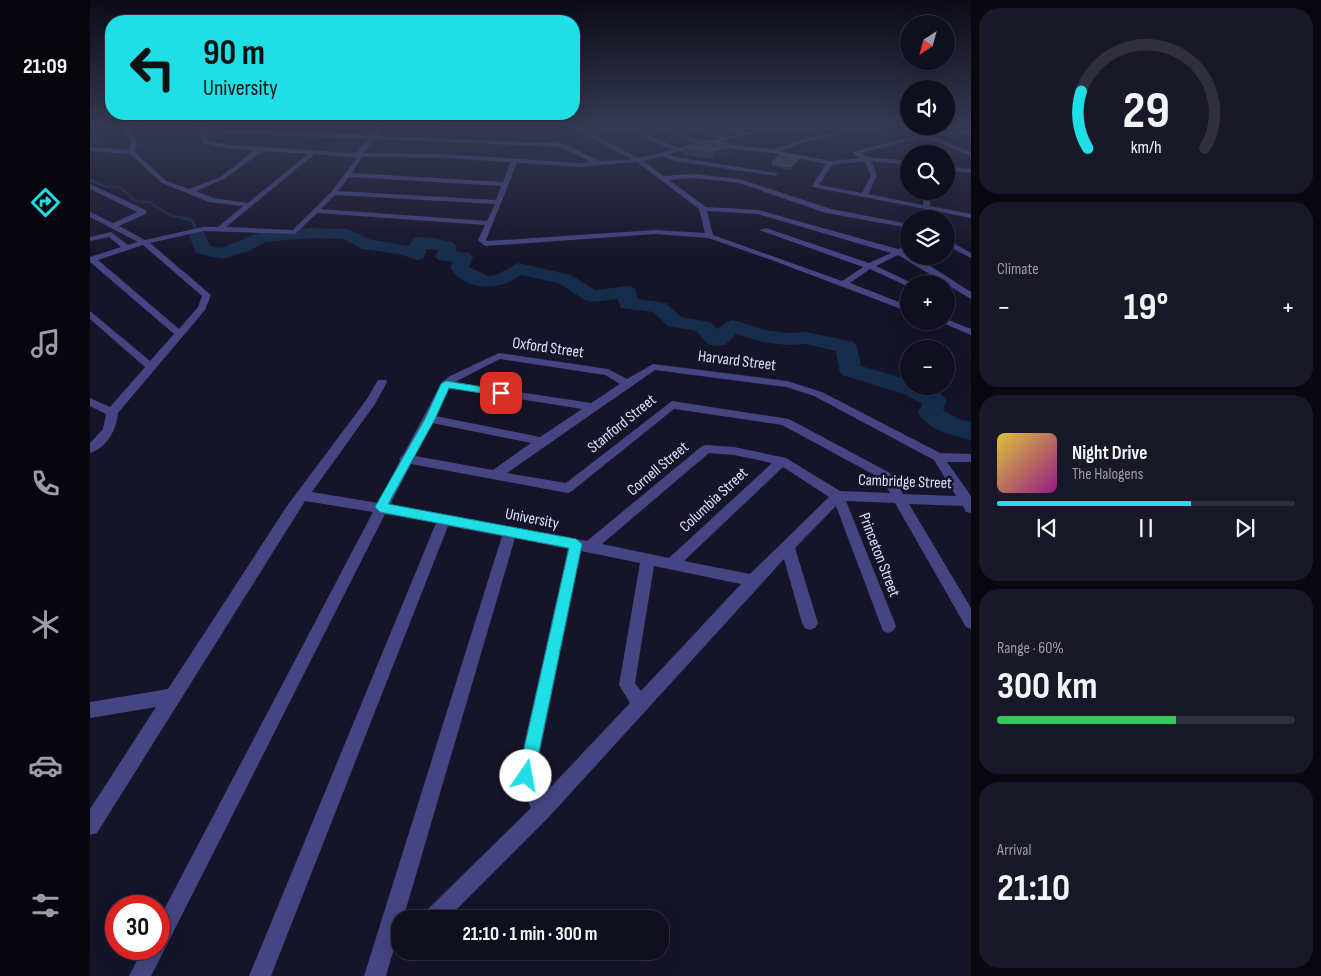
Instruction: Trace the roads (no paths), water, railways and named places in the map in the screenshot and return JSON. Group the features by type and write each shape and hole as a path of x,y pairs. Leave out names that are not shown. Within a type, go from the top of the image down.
{"street":[{"path":"151,170 164,182 188,192 212,200 250,205"},
{"path":"188,192 222,178 233,170"},
{"path":"221,228 293,170"},
{"path":"91,260 144,242 188,231 221,228 295,232 333,193 352,170"},
{"path":"511,170 482,240 485,244 655,232 709,236 900,306"},
{"path":"651,170 703,210 758,212 898,252 920,263 971,296"},
{"path":"744,170 775,174"},
{"path":"826,170 815,186 971,216"},
{"path":"864,196 874,174 872,170"},
{"path":"348,175 506,184"},
{"path":"662,178 694,176 740,181 829,211 900,224"},
{"path":"90,186 143,212 112,226"},
{"path":"333,193 499,202"},
{"path":"926,207 927,200"},
{"path":"703,210 709,236"},
{"path":"316,211 490,223"},
{"path":"90,214 144,242 207,295 202,308 112,412 112,426 101,441 90,449"},
{"path":"763,230 869,266 900,280"},
{"path":"90,239 111,234 127,248"},
{"path":"955,247 971,256"},
{"path":"843,284 869,266 898,252"},
{"path":"91,260 180,334"},
{"path":"90,314 151,367"},
{"path":"955,326 971,332"},
{"name":"Oxford Street","path":"446,384 454,378 499,356 608,372 627,384"},
{"name":"Harvard Street","path":"496,474 653,367 788,384 818,394 938,457 969,503"},
{"path":"90,826 292,510 304,496 371,401 382,382"},
{"path":"170,918 380,507 430,419 446,384 593,407"},
{"path":"90,402 112,412"},
{"name":"Stanford Street","path":"406,459 568,488 672,405 785,422 886,476 971,622"},
{"path":"430,419 542,441"},
{"name":"Cornell Street","path":"583,546 706,449 734,451 782,461 838,496"},
{"path":"938,457 971,458"},
{"name":"Columbia Street","path":"671,564 782,461"},
{"name":"University","path":"304,496 380,507 648,559 753,582"},
{"path":"441,910 541,812 753,582 838,496"},
{"name":"Cambridge Street","path":"838,496 969,503"},
{"name":"Princeton Street","path":"838,496 888,626"},
{"path":"260,976 444,520"},
{"path":"400,910 510,532"},
{"path":"541,812 526,776 583,546"},
{"path":"788,548 810,623"},
{"path":"641,704 627,685 648,559"},
{"path":"90,710 171,697"},
{"path":"375,976 391,935"},
{"path":"140,976 148,960"}],"waterway":[{"path":"90,180 106,187 120,187 135,201 149,202 172,216 178,217"},
{"path":"178,217 184,218"},
{"path":"178,217 192,220 195,227"},
{"path":"197,233 202,249 222,254 243,247 261,237 311,233 348,234 368,245 402,249 417,255 419,242 448,247 444,256 464,257 459,268 466,274 481,281 488,282 502,279 518,269 564,279 592,296 628,292 628,304 659,307 675,322 703,326 717,340 733,326 762,336 786,339 806,338 846,347 850,370 915,390 935,401 930,413 951,426 971,431"}]}
